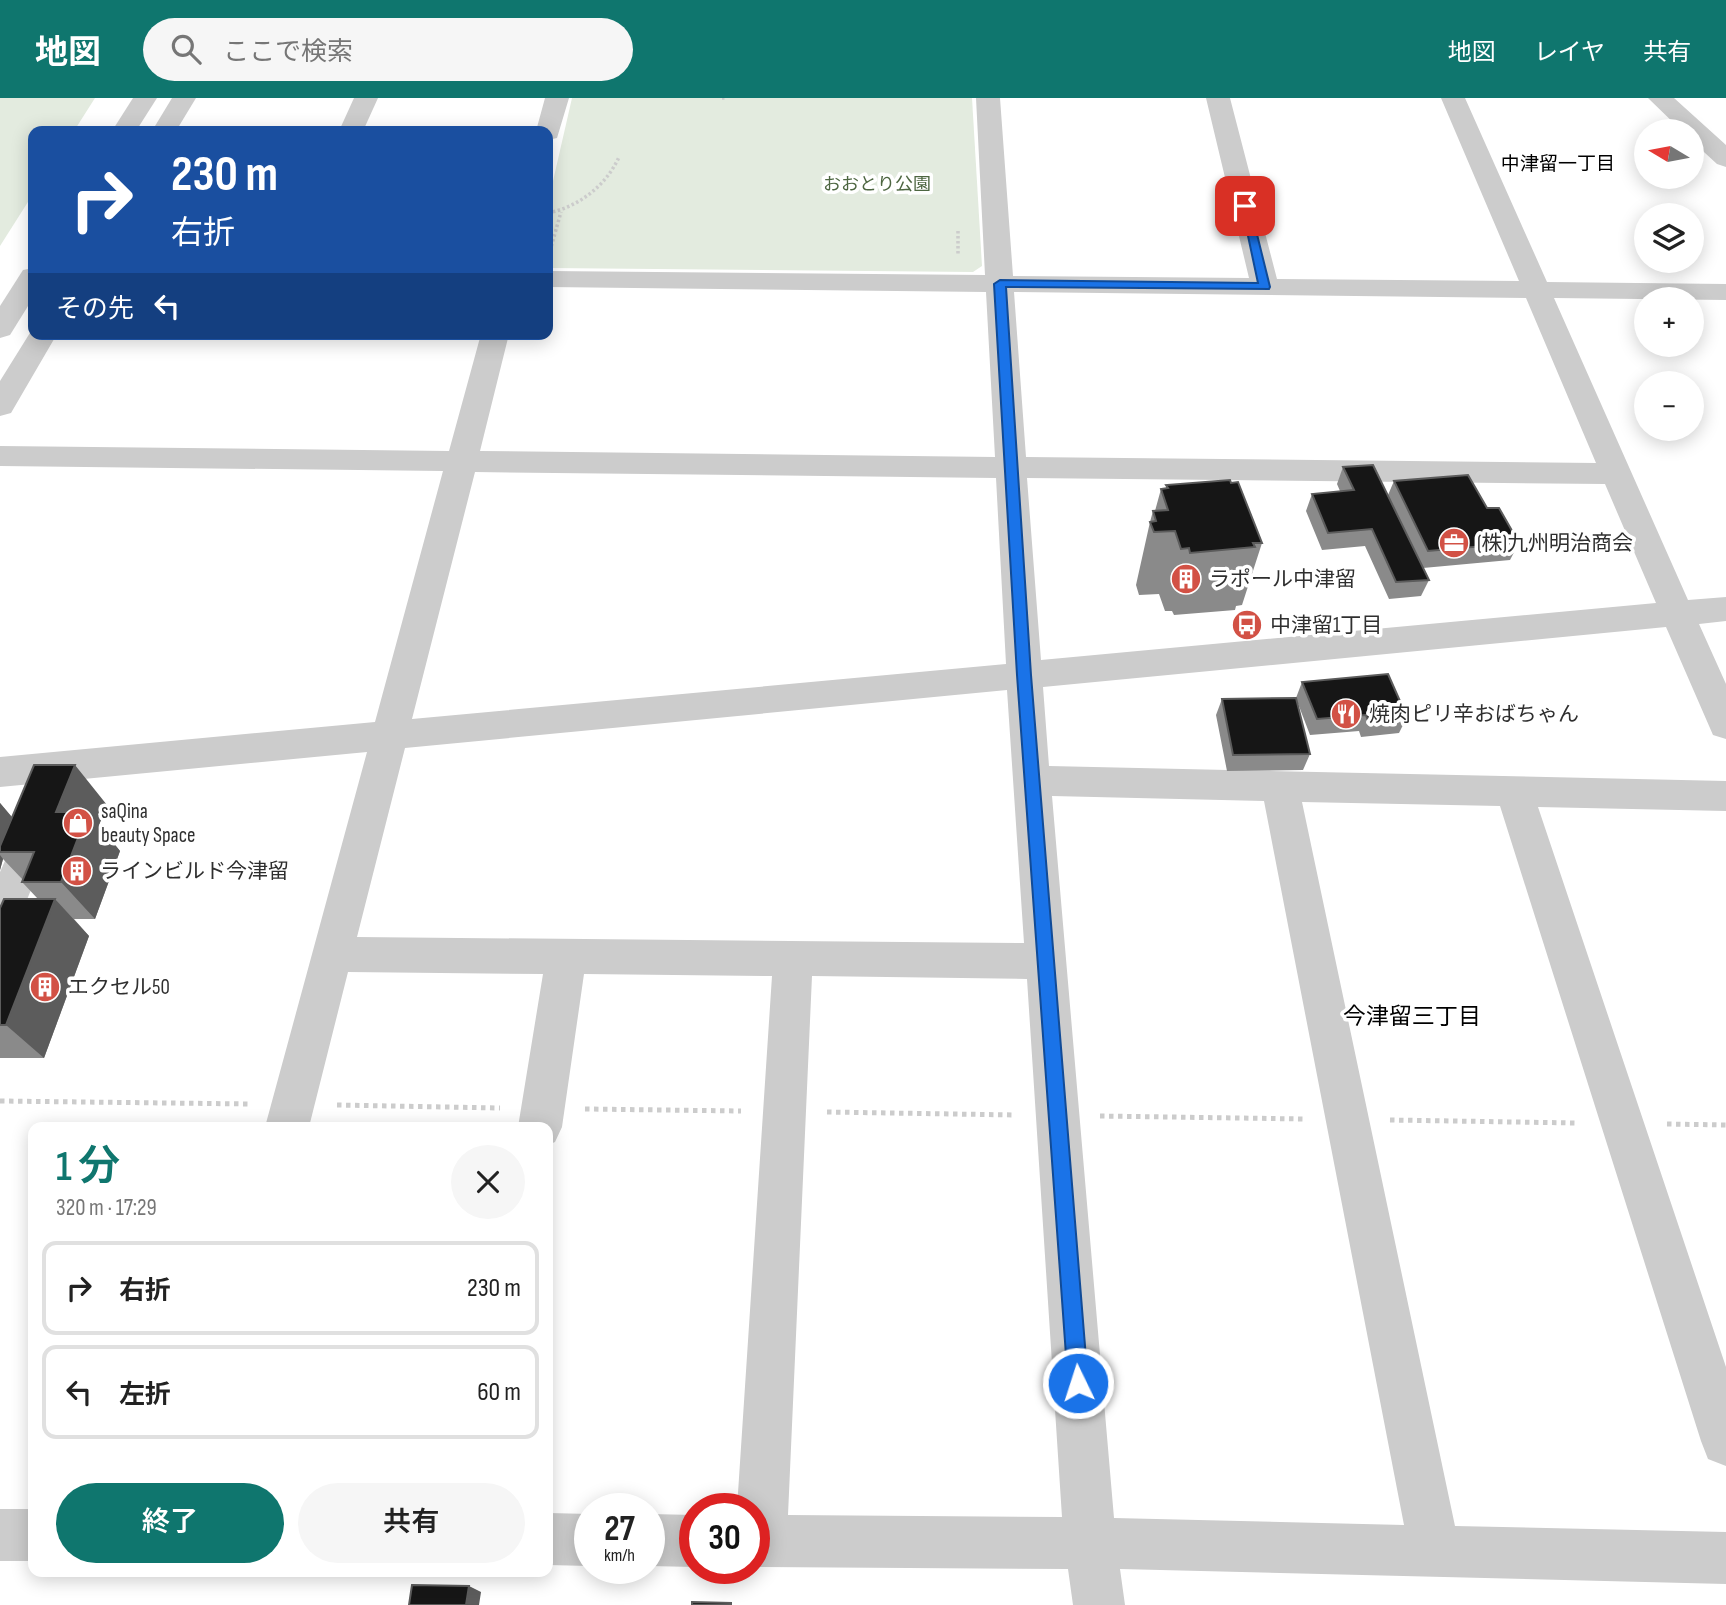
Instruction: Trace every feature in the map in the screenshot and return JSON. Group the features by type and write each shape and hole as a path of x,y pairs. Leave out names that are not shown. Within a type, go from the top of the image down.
{"street":[{"path":"127,126 145,98"},
{"path":"167,126 184,98"},
{"path":"353,126 366,98"},
{"path":"550,126 557,98"},
{"path":"988,98 1024,675 1090,1543 1099,1605"},
{"path":"1218,98 1265,287"},
{"path":"1453,98 1726,725"},
{"path":"1660,98 1726,159"},
{"path":"553,279 1726,292"},
{"path":"0,329 28,284"},
{"path":"0,406 39,340"},
{"path":"275,1116 332,954 493,340"},
{"path":"0,456 1616,474"},
{"path":"0,772 1726,609"},
{"path":"0,919 63,766"},
{"path":"1032,781 1726,796"},
{"path":"1280,787 1436,1552"},
{"path":"1514,792 1726,1441"},
{"path":"332,954 1047,961"},
{"path":"541,1115 566,957"},
{"path":"761,1493 793,959"},
{"path":"0,1535 28,1535"},
{"path":"553,1539 574,1540"},
{"path":"770,1541 1090,1543 1726,1558"}],"path":[{"path":"553,213 561,212 598,187 615,168 619,157"},
{"path":"553,241 561,212"},
{"path":"0,1101 275,1116"},
{"path":"334,1105 541,1115 753,1112"},
{"path":"825,1112 1026,1115"},
{"path":"1086,1115 1317,1119"},
{"path":"1377,1120 1579,1123"},
{"path":"1662,1124 1726,1125"}],"green space":[{"path":"0,98 95,98 77,126 28,126 28,202 0,246"},
{"name":"おおとり公園","path":"572,98 972,98 982,266 973,272 553,268 553,181"}],"building":[{"path":"1373,465 1429,580 1396,582 1372,529 1328,533 1312,494 1354,490 1343,467"},
{"name":"(株)九州明治商会","path":"1468,475 1487,508 1499,508 1519,543 1428,551 1394,481"},
{"path":"1230,480 1231,483 1238,482 1262,543 1253,543 1255,547 1190,553 1189,548 1181,549 1175,531 1154,532 1150,522 1156,521 1153,511 1168,510 1161,489 1168,488 1166,485"},
{"path":"1388,674 1407,717 1368,721 1366,715 1317,719 1302,682"},
{"path":"1296,698 1310,754 1233,755 1222,699"},
{"path":"34,765 75,765 56,812 88,812 61,882 22,882 34,852 0,852 0,846"},
{"path":"4,899 55,899 6,1025 0,1025 0,908"},
{"path":"412,1585 469,1586 466,1605 409,1605"},
{"path":"692,1602 731,1603 731,1605 692,1605"}],"place":[{"name":"(株)九州明治商会","path":"1454,543"},
{"name":"ラポール中津留","path":"1186,579"},
{"name":"中津留1丁目","path":"1247,625"},
{"name":"焼肉ピリ辛おばちゃん","path":"1346,714"},
{"name":"saQina beauty Space","path":"78,823"},
{"name":"ラインビルド今津留","path":"77,871"},
{"name":"エクセル50","path":"45,987"}],"district":[{"name":"中津留一丁目","path":"1558,164"},
{"name":"今津留三丁目","path":"1412,1017"}],"route":[{"path":"1078,1383 1024,675 1000,284 1265,287 1245,206"}]}
